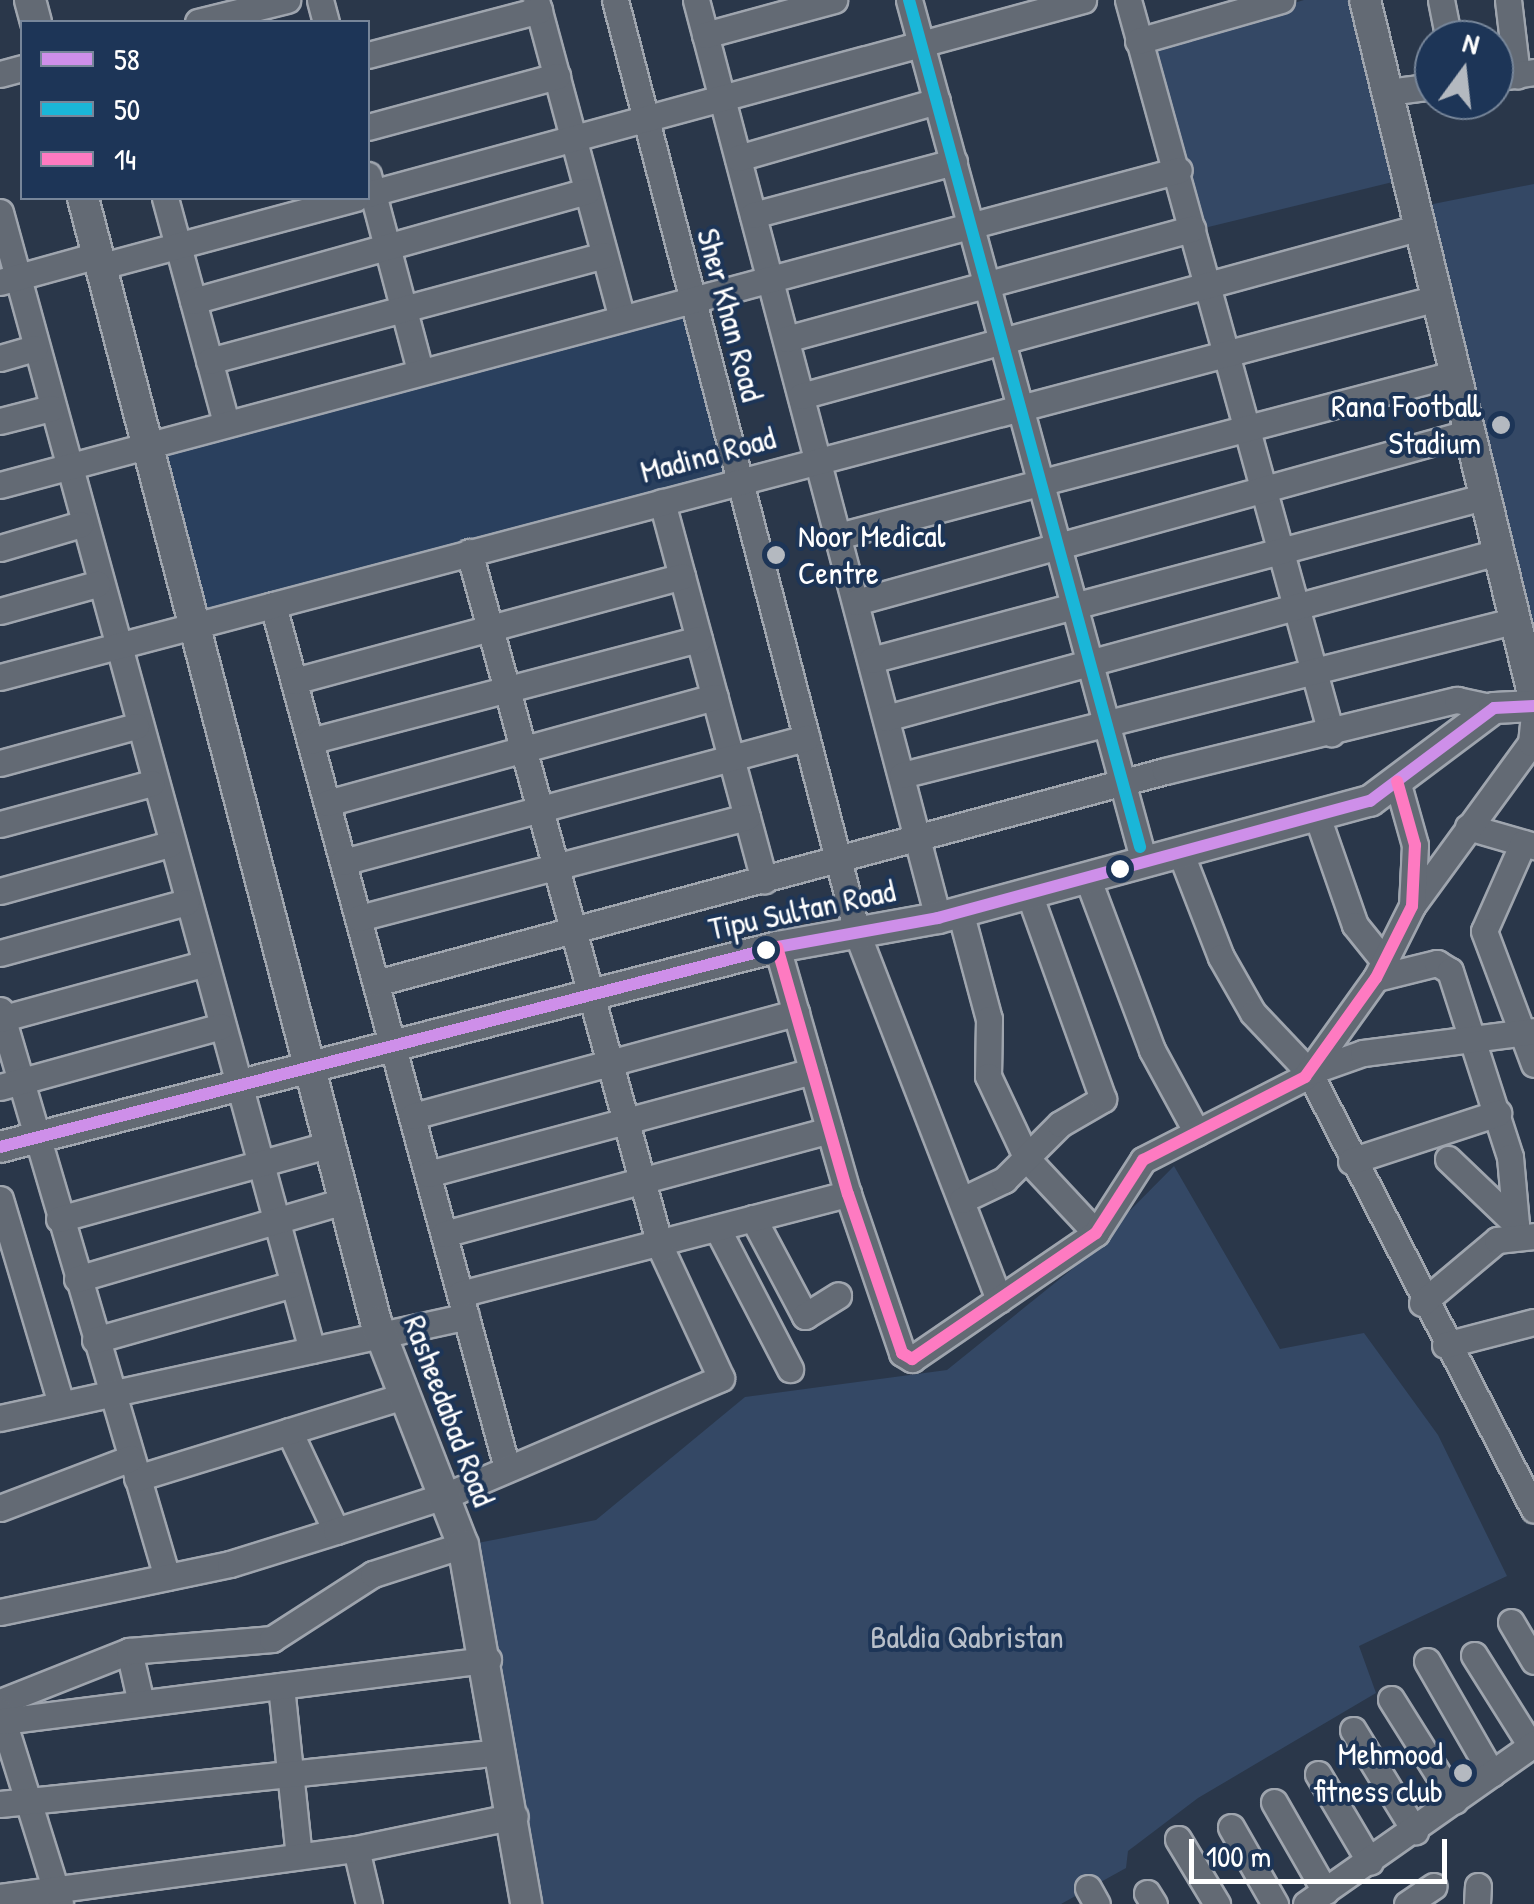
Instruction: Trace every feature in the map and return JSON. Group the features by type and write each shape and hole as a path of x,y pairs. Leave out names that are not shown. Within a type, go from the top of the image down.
{"main road":[{"path":"1365,0 1467,432 1525,636 1534,702 1494,708"},
{"name":"Rasheedabad Road","path":"84,200 149,445 191,628 380,1335 402,1396 447,1495 462,1545 488,1660 526,1904"},
{"name":"Tipu Sultan Road","path":"0,1147 777,947 858,936 949,914 1370,801 1494,708"}],"street":[{"path":"206,20 287,0"},
{"name":"Sher Khan Road","path":"614,0 858,936 882,1016 962,1200 999,1300"},
{"path":"696,0 918,840 989,1019 988,1076 1027,1159 1096,1233"},
{"path":"706,35 834,0"},
{"path":"908,0 954,162 982,287 1144,862"},
{"path":"370,189 573,139 1083,0"},
{"path":"1128,0 1252,427 1331,733"},
{"path":"1138,42 1281,0"},
{"path":"1508,0 1515,75"},
{"path":"370,55 538,5 620,316"},
{"path":"370,126 557,76"},
{"path":"1388,92 1414,89"},
{"path":"738,158 937,101"},
{"path":"753,216 954,162"},
{"path":"0,485 769,276 1179,170"},
{"path":"193,301 587,191"},
{"path":"166,200 226,424"},
{"path":"8,280 178,246 332,200"},
{"path":"370,200 387,247 420,370"},
{"path":"0,216 8,280 36,348 114,648 312,1350"},
{"path":"801,396 1417,228"},
{"path":"786,339 1192,229"},
{"path":"210,361 604,255"},
{"name":"Madina Road","path":"0,677 1434,298"},
{"path":"0,358 36,348"},
{"path":"838,536 1453,374"},
{"path":"0,422 51,408"},
{"path":"856,602 1467,432"},
{"path":"871,660 1484,497"},
{"path":"662,502 764,880"},
{"path":"0,548 82,524"},
{"path":"0,1612 166,1577 336,1531 447,1495 721,1378 659,1243 570,930 470,552"},
{"path":"886,718 1498,552"},
{"path":"294,681 682,576"},
{"path":"0,611 97,584"},
{"path":"273,605 507,1468"},
{"path":"902,775 1315,671 1525,636"},
{"path":"310,741 699,638"},
{"path":"327,802 714,696"},
{"path":"376,982 1456,700 1494,708"},
{"path":"1309,1072 1380,969 1412,906 1533,744 1534,716"},
{"path":"0,763 136,726"},
{"path":"344,862 807,738"},
{"path":"1397,780 1415,846 1412,906"},
{"path":"0,824 152,783"},
{"path":"1317,816 1354,925 1380,969"},
{"path":"359,918 747,818"},
{"path":"1468,828 1529,844 1484,932 1512,1013 1531,1033 1534,1064"},
{"path":"0,891 170,844"},
{"path":"1181,854 1253,1013 1309,1072 1422,1303 1534,1509"},
{"path":"1087,878 1152,1050 1196,1133"},
{"path":"962,1200 1027,1159 1060,1124 1102,1099 1030,893"},
{"path":"0,952 186,902"},
{"path":"777,947 848,1194 906,1358 1096,1233 1144,1160 1309,1072 1362,1053 1531,1033"},
{"path":"166,1577 34,1137 10,1084 1,1016 204,964"},
{"path":"1380,969 1443,964 1478,1042 1498,1113 1522,1232"},
{"path":"413,1116 796,1013"},
{"path":"10,1084 221,1026"},
{"path":"428,1174 812,1071"},
{"path":"1350,1161 1498,1113"},
{"path":"444,1234 830,1130"},
{"path":"59,1219 328,1144"},
{"path":"1448,1159 1522,1232"},
{"path":"0,1418 380,1335 659,1243 848,1194"},
{"path":"0,1199 10,1271 61,1404"},
{"path":"77,1278 343,1201"},
{"path":"752,1218 805,1316 838,1295"},
{"path":"716,1228 790,1369"},
{"path":"1422,1303 1497,1240 1522,1232"},
{"path":"95,1340 294,1284"},
{"path":"1444,1345 1534,1322"},
{"path":"0,1508 134,1468 288,1432 402,1396"},
{"path":"288,1432 336,1531"},
{"path":"1,1711 129,1652 272,1639 373,1574 462,1545"},
{"path":"1511,1622 1534,1661"},
{"path":"129,1652 141,1704"},
{"path":"1274,1802 1315,1898 1532,1745 1474,1655"},
{"path":"1,1711 141,1704 488,1660"},
{"path":"1427,1661 1492,1774"},
{"path":"281,1686 299,1856"},
{"path":"1391,1700 1455,1801"},
{"path":"1,1711 59,1898"},
{"path":"1353,1730 1414,1830"},
{"path":"0,1804 501,1752"},
{"path":"1318,1774 1370,1862"},
{"path":"0,1897 59,1898 356,1849 515,1816"},
{"path":"1231,1826 1275,1904"},
{"path":"1178,1839 1217,1904"},
{"path":"356,1849 369,1904"},
{"path":"1408,1904 1434,1886"}],"shaded area":[{"path":"692,297 737,479 191,616 146,433"}],"green space":[{"path":"1304,0 1360,0 1405,179 1196,230 1147,47"},
{"name":"Rana Football Stadium","path":"1534,184 1534,642 1413,208"},
{"name":"Baldia Qabristan","path":"1174,1166 1280,1349 1364,1333 1438,1435 1507,1576 1359,1646 1376,1693 1198,1798 1128,1851 1126,1868 1061,1904 520,1904 467,1545 596,1520 745,1397 947,1370 1071,1270"}],"transit line":[{"name":"50","path":"909,0 1140,847"},
{"name":"58","path":"0,1147 777,947 938,918 1370,801 1494,708 1534,706"},
{"name":"14","path":"777,947 848,1194 902,1353 912,1359 1096,1233 1143,1160 1305,1077 1376,978 1412,906 1415,845 1397,781"}],"place":[{"name":"Rana Football Stadium","path":"1501,425"},
{"name":"Noor Medical Centre","path":"776,555"},
{"name":"Mehmood fitness club","path":"1463,1773"}]}
